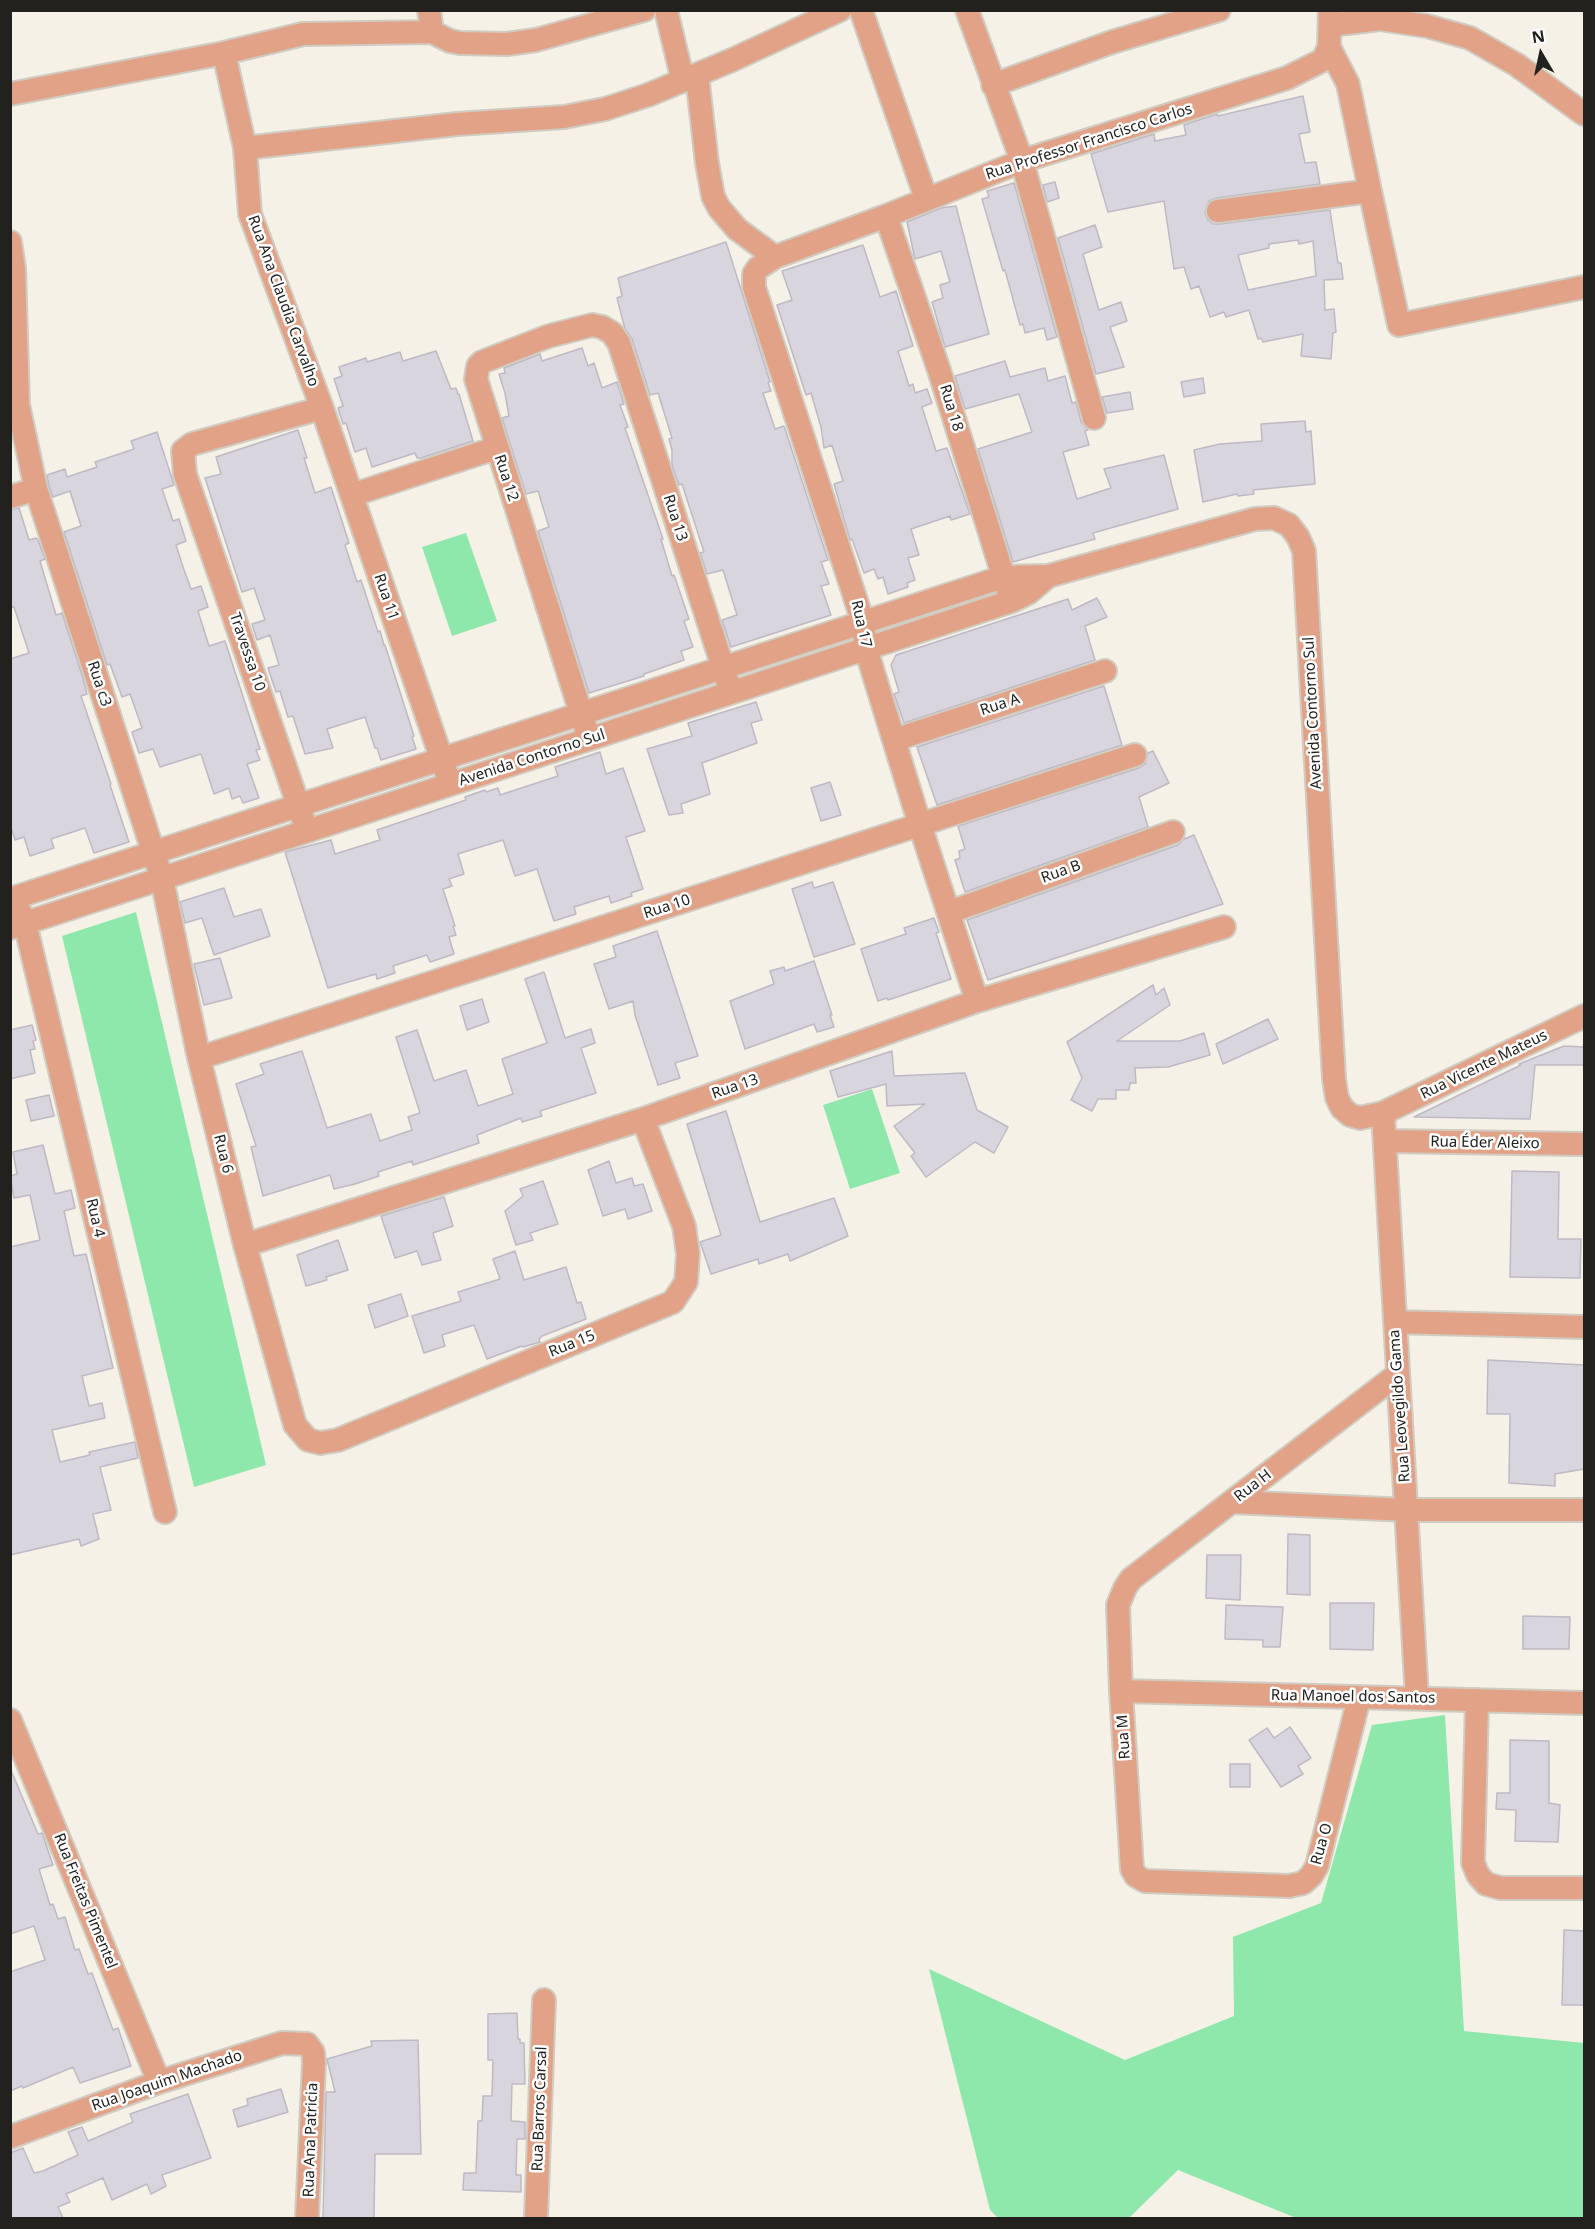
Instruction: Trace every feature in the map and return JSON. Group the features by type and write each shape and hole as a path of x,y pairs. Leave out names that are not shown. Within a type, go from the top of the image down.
{"street":[{"path":"10,94 224,53 303,34 364,32 430,21 450,41 520,43 644,10"},
{"path":"666,10 690,78 713,196 719,208 736,229 775,257"},
{"path":"245,148 457,124 564,117 605,109 690,78 840,10"},
{"path":"861,10 926,198"},
{"path":"967,10 1022,161 1094,418"},
{"path":"993,85 1112,42 1219,10"},
{"path":"1584,114 1517,64 1470,38 1426,26 1380,19 1330,27 1348,84 1398,326 1584,287"},
{"name":"Rua Professor Francisco Carlos","path":"775,257 886,216 1022,161 1287,78 1323,60 1330,27"},
{"name":"Rua Ana Claudia Carvalho","path":"224,53 245,148 250,214 322,408"},
{"path":"1218,211 1370,191"},
{"name":"Rua 18","path":"886,216 939,370 1012,601"},
{"name":"Rua c3","path":"10,242 14,269 18,405 36,489 162,879"},
{"name":"Rua 17","path":"775,257 758,268 754,274 754,286 863,622 866,649 977,1001"},
{"name":"Rua 12","path":"589,739 496,448 476,372 482,362 549,336 592,325 602,327 612,333 619,343"},
{"name":"Rua 13","path":"619,343 731,693"},
{"name":"Travessa 10","path":"308,831 185,474 183,451 192,444 322,408"},
{"name":"Rua 11","path":"322,408 451,785"},
{"path":"352,495 496,448"},
{"path":"10,497 36,489"},
{"name":"Avenida Contorno Sul","path":"12,894 154,853 1004,577 1048,576 1256,519 1274,518 1289,525 1304,551 1334,1079 1337,1098 1342,1108 1350,1115 1360,1118 1383,1113"},
{"name":"Avenida Contorno Sul","path":"18,926 1012,601 1028,593 1048,576"},
{"name":"Rua A","path":"894,740 1105,671"},
{"name":"Rua 10","path":"199,1058 1134,755"},
{"name":"Rua B","path":"950,912 1173,832"},
{"name":"Rua 6","path":"162,879 199,1058 245,1245 295,1425"},
{"name":"Rua 4","path":"12,894 18,926 165,1512"},
{"name":"Rua 13","path":"245,1245 643,1119 977,1001 1224,927"},
{"name":"Rua Vicente Mateus","path":"1383,1113 1584,1016"},
{"name":"Rua Leovegildo Gama","path":"1383,1113 1417,1698"},
{"name":"Rua 15","path":"295,1425 308,1440 320,1443 338,1440 673,1302 686,1282 688,1254 684,1226 643,1119"},
{"name":"Rua Éder Aleixo","path":"1385,1141 1584,1144"},
{"path":"1395,1322 1584,1327"},
{"name":"Rua H","path":"1118,1605 1131,1579 1398,1374"},
{"path":"1232,1503 1407,1510 1584,1510"},
{"name":"Rua M","path":"1118,1605 1132,1869"},
{"name":"Rua Manoel dos Santos","path":"1121,1691 1584,1703"},
{"name":"Rua O","path":"1132,1869 1136,1876 1145,1881 1289,1886 1303,1883 1317,1866 1359,1698"},
{"path":"1477,1700 1473,1863 1478,1875 1486,1884 1501,1887 1584,1888"},
{"name":"Rua Freitas Pimentel","path":"10,1720 159,2082"},
{"name":"Rua Barros Carsal","path":"536,2218 544,2000"},
{"name":"Rua Joaquim Machado","path":"10,2137 159,2082 282,2043 308,2044 313,2052 314,2062"},
{"name":"Rua Ana Patricia","path":"307,2218 314,2062"}],"green space":[{"path":"466,533 497,621 452,636 422,547"},
{"path":"136,912 266,1465 194,1487 62,936"},
{"path":"872,1089 900,1173 850,1189 823,1105"},
{"path":"1445,1715 1464,2031 1584,2043 1584,2218 1296,2218 1178,2170 1129,2218 998,2218 990,2210 929,1969 1125,2060 1234,2016 1233,1937 1321,1903 1372,1725"}],"building":[{"path":"1303,96 1310,132 1299,134 1305,163 1316,162 1320,184 1216,198 1209,201 1205,212 1208,220 1213,224 1220,224 1330,210 1338,263 1341,263 1343,279 1324,280 1325,310 1334,309 1336,332 1333,333 1331,359 1301,356 1303,334 1263,342 1261,338 1258,339 1249,310 1226,317 1224,312 1210,317 1199,286 1191,289 1184,267 1174,269 1164,201 1108,212 1091,154 1154,134 1155,141 1186,135 1184,125 1217,114 1218,116","holes":["1298,240 1299,244 1313,241 1316,276 1248,290 1238,255 1269,248 1269,244"]},
{"path":"1055,182 1059,198 1047,202 1043,185"},
{"path":"1014,183 1057,337 1047,340 1044,328 1025,333 1023,324 1020,325 982,199 989,197 987,191"},
{"path":"956,206 989,334 945,347 932,302 943,298 940,285 950,282 941,251 915,259 907,222 941,208"},
{"path":"1095,225 1102,247 1083,254 1099,310 1121,302 1127,321 1110,327 1124,367 1096,374 1058,238"},
{"path":"726,242 770,382 768,382 771,391 763,393 775,429 784,426 828,560 821,562 829,584 821,586 831,615 731,647 722,620 737,615 723,570 707,574 700,553 704,552 682,484 679,485 672,465 669,439 672,438 658,393 650,395 632,339 625,329 617,298 622,296 618,278"},
{"path":"863,245 880,297 896,291 913,346 898,351 909,386 913,384 915,393 927,389 932,403 922,407 936,451 947,448 970,514 951,520 950,516 911,529 919,555 908,558 915,580 907,583 908,587 888,594 883,577 878,579 874,569 864,573 852,539 850,540 834,484 843,481 832,445 824,448 821,427 811,393 806,395 777,305 792,300 782,271"},
{"path":"582,348 588,366 594,363 602,388 617,382 624,404 620,405 628,427 625,428 663,539 661,539 672,576 674,575 689,619 684,621 693,647 681,651 684,660 644,674 644,676 589,693 538,531 549,527 538,491 526,494 502,418 509,416 499,374 505,373 504,368 540,354 542,361"},
{"path":"436,351 451,389 456,388 459,394 473,441 421,458 417,458 415,453 372,467 366,448 355,452 346,423 343,424 338,408 343,406 334,379 342,376 339,367 366,358 367,362 400,352 403,361"},
{"path":"1005,361 1010,377 1045,368 1048,381 1065,376 1072,403 1076,402 1081,422 1088,430 1085,431 1089,445 1063,452 1077,499 1111,488 1104,469 1164,455 1178,509 1093,533 1095,539 1013,562 978,449 1032,432 1019,394 965,409 955,376"},
{"path":"1203,378 1205,393 1184,397 1181,382"},
{"path":"1130,392 1133,409 1107,413 1102,397"},
{"path":"1305,421 1306,432 1311,431 1315,484 1253,490 1254,494 1238,496 1237,494 1203,502 1194,450 1220,444 1262,441 1261,424"},
{"path":"298,430 315,493 331,487 349,543 345,545 357,582 361,580 378,632 380,631 414,736 412,737 416,749 381,760 365,717 327,729 333,748 305,754 293,716 288,717 280,691 276,692 268,668 279,665 270,635 257,640 252,624 265,620 254,588 242,592 205,478 221,474 216,457"},
{"path":"157,432 174,485 162,489 173,521 179,519 186,541 176,545 183,567 191,589 201,586 208,607 198,611 209,646 225,641 260,749 256,750 260,760 247,764 259,798 243,803 240,796 232,799 229,788 214,794 201,754 160,767 153,749 139,753 132,732 142,728 130,694 122,697 110,664 107,665 64,532 81,526 70,491 53,497 49,486 47,475 65,469 67,477 97,467 95,462 134,449 131,441"},
{"path":"19,508 29,540 36,538 38,540 45,559 40,561 56,615 62,613 82,675 87,694 81,696 129,842 94,853 85,828 51,839 54,848 30,856 24,837 15,840 10,824 10,659 29,653 14,607 10,608 10,510"},
{"path":"1097,598 1107,617 1085,626 1095,660 904,723 894,694 899,692 891,665 896,655 1068,599 1072,610"},
{"path":"1104,686 1122,745 937,805 917,747"},
{"path":"756,702 762,720 751,723 757,743 702,763 710,794 681,804 683,813 669,815 647,749 692,736 688,723"},
{"path":"1153,751 1169,783 1139,797 1148,827 965,892 955,860 960,858 959,851 965,849 958,826 1139,768 1145,764 1148,753"},
{"path":"600,752 606,774 623,768 645,831 626,837 643,889 631,893 632,896 611,903 609,896 574,907 576,914 554,921 537,869 515,876 503,840 464,852 458,854 464,874 449,879 452,886 443,889 455,926 453,926 456,935 449,937 454,954 430,962 427,955 393,966 395,973 377,979 376,974 328,988 285,852 331,840 335,854 380,840 377,830 466,800 465,797 485,790 486,792 498,788 500,795 558,776 555,767"},
{"path":"830,782 841,815 821,821 811,788"},
{"path":"1194,835 1223,904 988,980 967,920 1178,845 1184,839"},
{"path":"812,882 814,888 833,882 855,944 814,957 792,889"},
{"path":"224,888 234,917 261,909 270,936 214,955 202,918 185,923 180,902"},
{"path":"934,918 939,932 936,933 951,979 888,1000 887,998 878,1001 861,949 906,934 904,928"},
{"path":"657,931 698,1056 675,1063 680,1078 658,1085 635,1015 633,1001 609,1009 594,964 616,957 613,946"},
{"path":"220,958 232,998 204,1005 194,964"},
{"path":"814,961 834,1027 817,1032 814,1024 745,1049 730,1001 774,984 770,971 784,967 785,971"},
{"path":"544,972 565,1038 591,1029 595,1043 581,1048 596,1093 540,1111 542,1116 522,1122 521,1118 477,1135 479,1143 413,1165 412,1161 378,1172 379,1176 355,1184 334,1189 330,1175 263,1196 251,1147 256,1146 236,1084 264,1074 260,1064 302,1051 327,1128 371,1114 380,1141 412,1130 408,1117 420,1113 396,1037 417,1030 434,1081 466,1070 478,1106 513,1094 502,1059 547,1043 525,979"},
{"path":"1153,985 1156,995 1164,988 1170,1005 1117,1041 1180,1041 1204,1033 1210,1055 1168,1067 1135,1068 1136,1083 1130,1083 1129,1090 1116,1090 1116,1099 1098,1099 1092,1111 1071,1100 1082,1078 1067,1042"},
{"path":"482,999 489,1022 467,1030 460,1006"},
{"path":"1268,1019 1278,1039 1223,1064 1216,1044"},
{"path":"32,1025 36,1040 33,1041 35,1049 30,1050 35,1073 10,1079 10,1030"},
{"path":"1564,1046 1584,1047 1584,1065 1535,1065 1530,1119 1414,1117 1521,1065 1519,1064"},
{"path":"892,1051 894,1076 965,1073 977,1110 1008,1127 994,1153 975,1142 926,1177 911,1156 915,1153 894,1126 925,1104 887,1106 886,1084 838,1097 830,1071"},
{"path":"49,1095 54,1116 31,1121 26,1100"},
{"path":"726,1111 760,1222 834,1198 848,1236 790,1261 788,1254 759,1264 758,1259 711,1274 700,1242 721,1235 687,1124"},
{"path":"43,1145 55,1194 71,1190 75,1208 64,1211 74,1256 86,1254 113,1368 82,1376 89,1406 102,1403 105,1418 52,1430 60,1462 90,1455 89,1452 135,1442 138,1458 100,1467 111,1510 93,1514 99,1539 81,1546 79,1539 10,1555 10,1247 40,1240 30,1195 14,1198 10,1176 17,1174 13,1152"},
{"path":"609,1161 616,1183 632,1178 634,1186 643,1184 652,1211 628,1219 625,1209 603,1216 588,1170"},
{"path":"1512,1171 1559,1172 1558,1239 1581,1239 1580,1278 1510,1277"},
{"path":"543,1181 558,1224 530,1233 533,1240 516,1245 505,1211 523,1196 520,1189"},
{"path":"444,1197 453,1226 433,1233 441,1260 422,1265 417,1251 395,1258 381,1216"},
{"path":"338,1240 348,1270 326,1277 327,1280 306,1286 297,1255"},
{"path":"515,1251 524,1280 566,1267 577,1303 581,1302 586,1319 542,1336 539,1339 540,1342 487,1359 474,1325 442,1335 445,1346 424,1353 412,1316 461,1301 458,1292 500,1279 493,1259"},
{"path":"401,1294 408,1316 375,1328 368,1305"},
{"path":"1488,1360 1584,1365 1584,1469 1555,1474 1555,1486 1509,1483 1510,1414 1487,1414"},
{"path":"1288,1534 1310,1535 1310,1595 1287,1594"},
{"path":"1207,1555 1241,1555 1240,1600 1206,1598"},
{"path":"1330,1603 1374,1603 1373,1650 1330,1649"},
{"path":"1226,1605 1283,1607 1280,1647 1263,1647 1263,1640 1225,1639"},
{"path":"1523,1616 1570,1617 1569,1649 1523,1649"},
{"path":"1290,1727 1311,1758 1298,1766 1303,1774 1281,1787 1249,1740 1267,1728 1274,1738"},
{"path":"1510,1740 1549,1741 1549,1803 1560,1805 1558,1842 1515,1841 1516,1810 1496,1809 1497,1793 1510,1793"},
{"path":"1230,1764 1250,1764 1250,1787 1230,1787"},
{"path":"10,1768 38,1834 42,1833 53,1865 39,1869 50,1905 53,1904 58,1919 65,1917 75,1950 79,1949 88,1974 92,1973 113,2030 118,2028 131,2066 80,2083 73,2067 23,2088 22,2086 10,2091 10,1972 45,1960 34,1926 10,1934"},
{"path":"1564,1930 1584,1931 1584,2005 1562,2005"},
{"path":"517,2013 518,2039 520,2043 524,2043 525,2084 512,2084 511,2121 525,2122 525,2139 517,2139 516,2175 521,2175 521,2192 463,2190 464,2173 476,2173 478,2121 482,2121 483,2096 492,2096 493,2060 488,2060 488,2014"},
{"path":"418,2040 421,2154 375,2154 374,2218 323,2218 326,2092 335,2092 327,2059 372,2046 371,2041"},
{"path":"281,2089 288,2112 238,2127 233,2110 248,2105 247,2099"},
{"path":"188,2094 211,2158 162,2175 166,2186 151,2194 147,2184 112,2200 103,2178 66,2194 70,2202 58,2207 63,2218 10,2218 10,2153 23,2148 34,2173 43,2171 78,2155 68,2132 82,2127 88,2141 133,2122 130,2114"}]}
